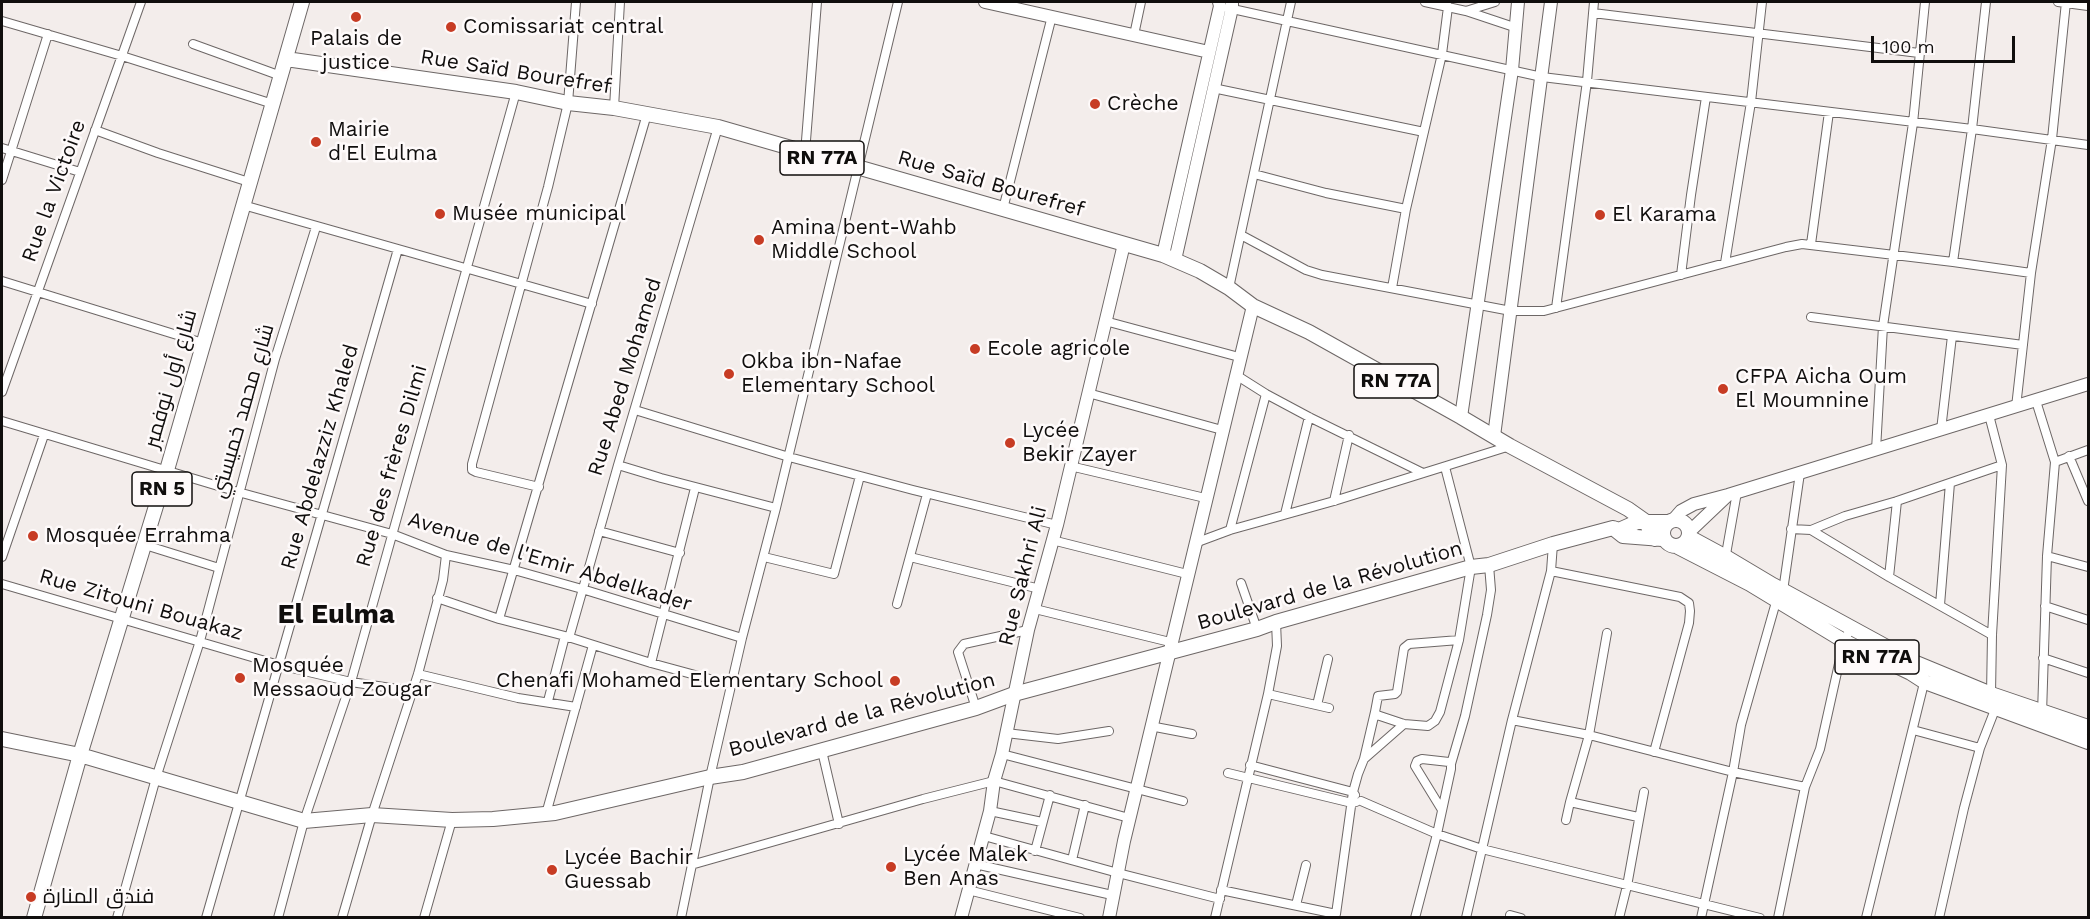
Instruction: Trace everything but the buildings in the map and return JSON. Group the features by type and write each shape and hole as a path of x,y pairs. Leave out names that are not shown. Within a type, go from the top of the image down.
{"main road":[{"name":"RN 5","path":"286,59 302,2"},
{"path":"985,2 1209,52"},
{"path":"1461,417 1512,70 1518,2"},
{"path":"1494,436 1551,2"},
{"path":"1169,257 1209,52 1226,4"},
{"path":"1169,257 1213,88 1226,4"},
{"name":"شارع أول نوفمبر","path":"34,918 286,59"},
{"name":"Rue Saïd Bourefref","path":"286,59 516,92 568,103 614,108 718,127 1169,257 1229,288 1253,306 1309,332 1510,446 1628,509 1645,521"},
{"name":"Rue Sakhri Ali","path":"961,918 984,836 1028,630 1057,525 1124,244"},
{"path":"1109,918 1112,895 1150,726 1253,306"},
{"path":"1660,541 1664,528 1690,505 2088,384"},
{"path":"1613,528 1623,536 1684,544 1689,534 1732,494"},
{"path":"1645,521 1684,522 1689,534 1724,563"},
{"path":"1645,521 1660,541"},
{"name":"Boulevard de la Révolution","path":"2,739 80,755 304,821 372,815 452,820 546,814 710,777 743,772 822,751 976,708 1014,694 1170,647 1257,629 1471,567 1489,565 1554,544 1613,528 1619,530 1645,521"},
{"name":"RN 77A","path":"1660,541 1724,563 1780,596 1844,641 1911,673 1926,675 2042,718 2088,742"},
{"path":"1780,596 1800,598 1926,675"},
{"path":"2042,718 2088,727"}],"street":[{"name":"Rue la Victoire","path":"2,392 141,2"},
{"path":"538,487 472,470 472,464 549,187 568,103 576,2"},
{"path":"614,108 620,2"},
{"path":"805,153 817,2"},
{"path":"681,918 742,638 789,457 898,2"},
{"path":"1134,35 1141,2"},
{"path":"1229,288 1291,2"},
{"path":"1425,2 1447,4 1514,27"},
{"path":"1467,11 1495,2"},
{"path":"1556,308 1587,81 1594,2"},
{"path":"1725,263 1751,102 1762,2"},
{"path":"1876,450 1883,326 1913,123 1925,2"},
{"path":"1953,262 1972,129 1986,2"},
{"path":"2016,407 2031,273 2052,139 2064,2 2088,6"},
{"path":"1226,4 1287,20 1542,77 2088,145"},
{"path":"1392,288 1406,209 1442,54 1447,4"},
{"path":"1593,13 1919,53"},
{"path":"1004,209 1052,16"},
{"path":"2,21 273,104"},
{"path":"2,180 48,34"},
{"path":"193,44 281,76"},
{"path":"1213,88 1424,132"},
{"name":"Rue des frères Dilmi","path":"278,918 304,821 351,682 516,92"},
{"path":"1681,275 1706,96"},
{"path":"1811,244 1829,112"},
{"path":"499,619 647,114"},
{"name":"Rue Abed Mohamed","path":"548,702 718,127"},
{"path":"95,130 249,182"},
{"path":"2,148 80,172"},
{"path":"1254,174 1326,193 1406,209"},
{"path":"243,205 592,304"},
{"name":"شارع محمد خميستي","path":"117,918 156,778 200,641 275,359 316,227"},
{"path":"1241,235 1306,270 1322,275 1511,311 1536,312 1556,308 1786,247 1811,244 2031,273"},
{"name":"Rue Abdelazziz Khaled","path":"206,918 398,249"},
{"path":"2,281 203,343"},
{"path":"1811,317 2023,345"},
{"path":"1105,321 1239,357"},
{"path":"1941,430 1952,336"},
{"path":"1236,375 1309,417 1423,472"},
{"path":"1088,393 1222,430"},
{"path":"1230,530 1266,394"},
{"path":"2036,400 2055,462 2047,556 2042,718"},
{"path":"635,410 789,457 927,494 1057,525"},
{"path":"1939,918 1964,808 1994,701 1992,635 2002,465 1989,415"},
{"path":"1285,514 1309,417"},
{"name":"Avenue de l'Emir Abdelkader","path":"2,421 238,492 392,534 447,555 514,570 582,589 742,638"},
{"path":"2,557 44,435"},
{"path":"1334,501 1349,435"},
{"path":"1195,543 1230,530 1334,501 1510,446"},
{"path":"2055,462 2088,450"},
{"path":"2069,456 2088,501"},
{"path":"618,465 695,488 776,508"},
{"path":"1791,529 1811,530 1845,516 2002,465"},
{"path":"1070,466 1205,498"},
{"path":"1375,712 1377,715 1404,724 1428,726 1435,721 1440,712 1459,640 1471,567 1445,467"},
{"path":"1701,918 1741,725 1780,596 1800,473"},
{"path":"764,557 834,574 860,476"},
{"path":"1940,605 1950,483"},
{"path":"651,663 695,488"},
{"path":"897,604 927,494"},
{"path":"1724,563 1732,494"},
{"path":"1889,577 1897,501"},
{"path":"1811,530 1992,635"},
{"path":"599,531 680,553"},
{"path":"1053,540 1187,574"},
{"path":"1466,918 1512,720 1551,571 1554,544"},
{"path":"145,545 219,568"},
{"path":"342,918 372,815 418,674 447,555"},
{"path":"2047,556 2088,567"},
{"path":"910,557 1040,589"},
{"path":"1415,918 1437,834 1451,764 1465,716 1487,615 1491,590 1489,565"},
{"path":"1551,571 1680,597 1689,603 1689,623 1654,752"},
{"path":"1241,583 1257,629"},
{"name":"Rue Zitouni Bouakaz","path":"2,584 279,664 351,682 411,691"},
{"path":"437,598 499,619 732,685"},
{"path":"2045,606 2088,620"},
{"path":"1035,609 1170,647"},
{"path":"1215,918 1268,694 1277,646 1276,622"},
{"path":"1778,918 1805,787 1820,749 1844,641 1851,628"},
{"path":"976,708 958,652 964,644 1028,630"},
{"path":"1566,820 1589,735 1607,633"},
{"path":"984,836 1118,873 1221,894 1296,905 1335,916 1356,802 1353,792 1364,759 1378,696 1397,692 1404,648 1409,644 1459,640"},
{"path":"546,814 593,645"},
{"path":"2043,658 2088,673"},
{"path":"1317,705 1328,659"},
{"path":"418,674 518,698 576,707"},
{"path":"1866,918 1926,675"},
{"path":"1268,694 1329,708"},
{"path":"1512,720 1589,735 1733,772 1805,787"},
{"path":"1364,759 1404,724"},
{"path":"1150,726 1192,734"},
{"path":"1913,730 1980,748"},
{"path":"1006,733 1058,739 1109,731"},
{"path":"822,751 839,824"},
{"path":"1002,754 1183,801"},
{"path":"1442,810 1415,766 1416,761 1422,759 1451,764"},
{"path":"1250,765 1353,792"},
{"path":"1228,773 1356,802 1482,849 1760,918"},
{"path":"691,865 994,781 1129,818"},
{"path":"1619,918 1644,792"},
{"path":"1035,851 1050,795"},
{"path":"1570,802 1638,817"},
{"path":"1072,860 1085,805"},
{"path":"990,811 1042,822"},
{"path":"424,918 452,820"},
{"path":"975,864 1112,895"},
{"path":"1296,905 1306,866"},
{"path":"968,890 1058,915 1080,918"},
{"path":"1510,915 1521,918"}],"place":[{"name":"Palais de justice","path":"356,17"},
{"name":"Comissariat central","path":"451,27"},
{"name":"Crèche","path":"1095,104"},
{"name":"Mairie d'El Eulma","path":"316,142"},
{"name":"Musée municipal","path":"440,214"},
{"name":"El Karama","path":"1600,215"},
{"name":"Amina bent-Wahb Middle School","path":"759,240"},
{"name":"Ecole agricole","path":"975,349"},
{"name":"Okba ibn-Nafae Elementary School","path":"729,374"},
{"name":"CFPA Aicha Oum El Moumnine","path":"1723,389"},
{"name":"Lycée Bekir Zayer","path":"1010,443"},
{"name":"Mosquée Errahma","path":"33,536"},
{"name":"Mosquée Messaoud Zougar","path":"240,678"},
{"name":"Chenafi Mohamed Elementary School","path":"895,681"},
{"name":"Lycée Malek Ben Anas","path":"891,867"},
{"name":"Lycée Bachir Guessab","path":"552,870"},
{"name":"فندق المنارة","path":"31,897"}],"district":[{"name":"El Eulma","path":"336,615"}]}
